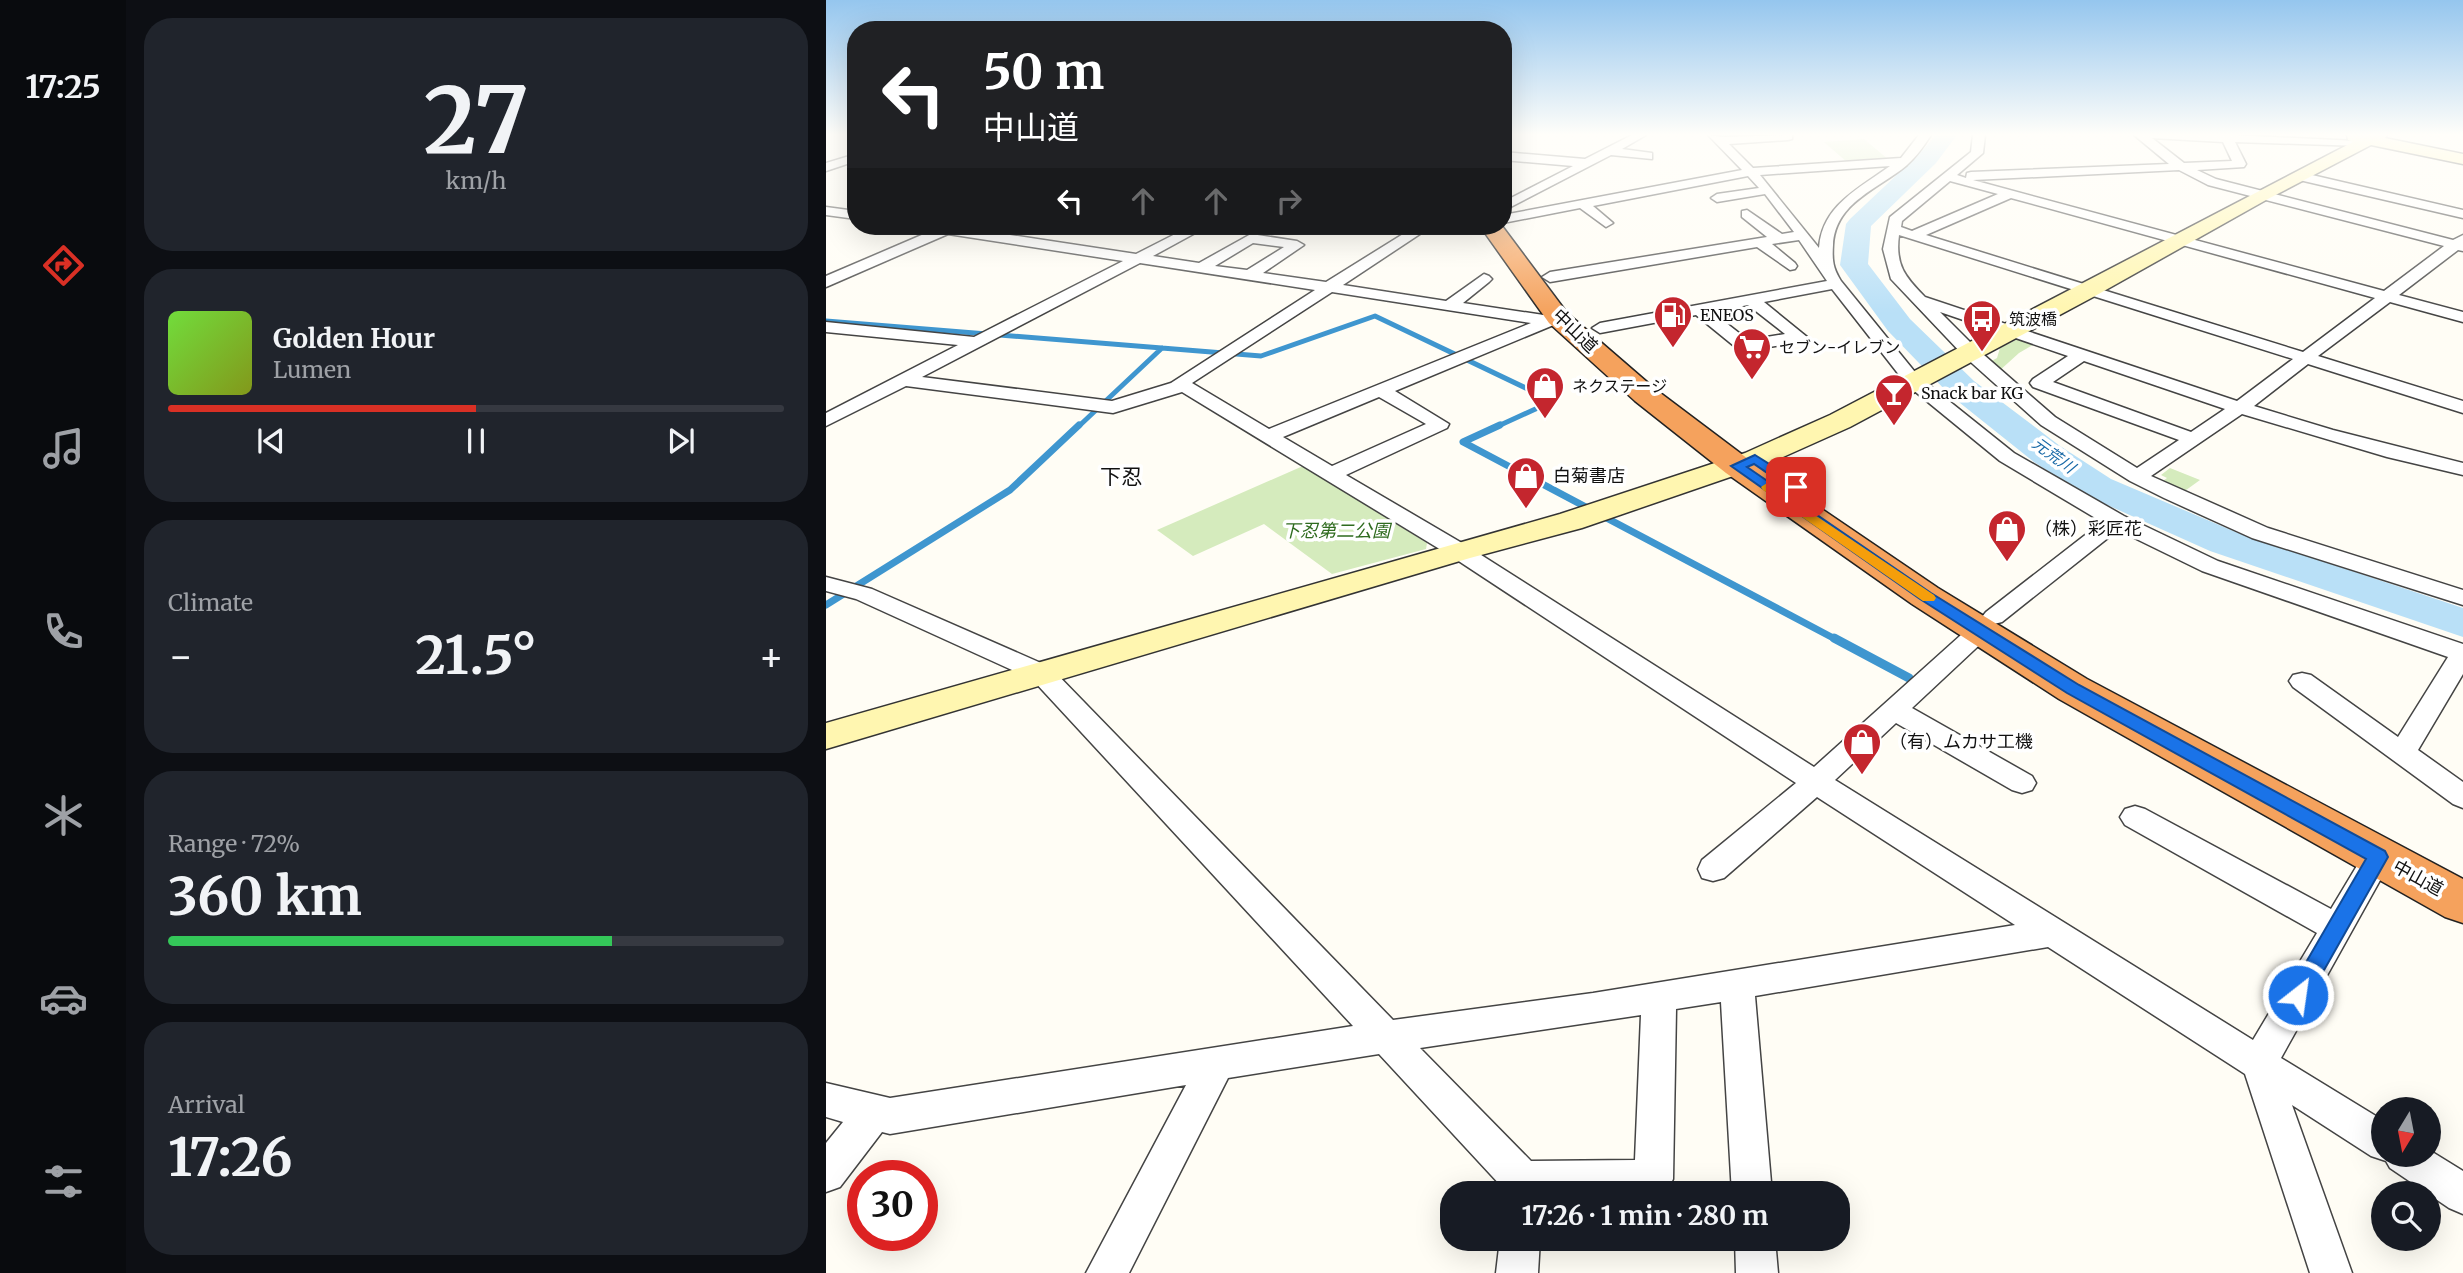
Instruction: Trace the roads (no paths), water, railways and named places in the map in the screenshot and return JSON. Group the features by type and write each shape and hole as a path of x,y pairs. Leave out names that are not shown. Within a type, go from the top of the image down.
{"highway":[{"name":"中山道","path":"1512,230 1550,277 1664,390 1746,462"},
{"name":"中山道","path":"1497,235 1554,320 1646,395 1987,624 2073,689 2463,903"},
{"name":"中山道","path":"1987,624 2089,675 2463,876"}],"street":[{"path":"1573,194 1586,203 1606,223"},
{"path":"1512,217 1586,203 1661,194"},
{"path":"1717,198 1739,194"},
{"path":"1771,194 1803,235 1836,284 1917,379 2007,457 2116,521 2210,566 2463,653 2402,753"},
{"path":"1825,268 1827,234 1842,205 1857,194"},
{"path":"1928,194 1895,220 1890,249 1896,276 1968,353 2048,421 2137,477 2260,533 2463,598"},
{"path":"1914,235 2008,194"},
{"path":"2011,194 2463,317"},
{"path":"2254,194 2461,244"},
{"path":"826,736 1459,551 1571,522 1746,462 1840,421 2087,291 2262,194"},
{"path":"2378,194 2463,214"},
{"path":"826,211 847,214"},
{"path":"1747,214 1779,239"},
{"path":"1893,229 2463,407"},
{"path":"826,282 934,235"},
{"path":"993,235 1554,320"},
{"path":"826,420 1184,235"},
{"path":"1411,235 1180,383 1459,551 2371,1135"},
{"path":"1550,277 1803,235"},
{"path":"1201,268 1251,238 1297,246 1250,275"},
{"path":"1760,242 1790,266"},
{"path":"2137,477 2239,408 2461,244"},
{"path":"1449,306 1484,279"},
{"path":"1601,327 1836,284"},
{"path":"1916,298 2239,408 2389,453 2463,469"},
{"path":"1699,309 1745,346 1799,337 1751,300"},
{"path":"1268,436 1554,320"},
{"path":"826,327 976,342"},
{"path":"2083,354 2039,383 2194,439"},
{"path":"902,380 1113,407 1184,385"},
{"path":"1331,474 1440,424 1380,390"},
{"path":"1713,869 1817,781 1987,624 2116,521"},
{"path":"826,584 864,594 1041,673 1517,1181"},
{"path":"2302,681 2463,797"},
{"path":"1894,710 2022,783"},
{"path":"2136,817 2337,928"},
{"path":"2331,1273 2259,1063 2378,857"},
{"path":"826,1100 890,1116 1384,1037 1659,998 2055,932"},
{"path":"1737,985 1751,1181"},
{"path":"1621,1181 1654,1179 1659,998"},
{"path":"1108,1273 1217,1063"},
{"path":"826,1173 875,1111"},
{"path":"2421,1167 2463,1194"},
{"path":"1517,1273 1519,1251"},
{"path":"1756,1251 1757,1273"}],"waterway":[{"name":"元荒川","path":"1890,194 1859,224 1854,265 1899,325 1962,388 2047,454 2098,487 2224,542 2463,623"},
{"path":"1162,348 1261,356 1375,316 1553,401 1496,427"},
{"path":"826,321 1162,348"},
{"path":"1078,427 1162,348"},
{"path":"826,605 1010,490 1079,425"},
{"path":"1500,425 1463,442 1837,640"},
{"path":"1834,638 1909,678"}],"place":[{"name":"ENEOS","path":"1673,349"},
{"name":"筑波橋","path":"1982,353"},
{"name":"セブン-イレブン","path":"1752,381"},
{"name":"ネクステージ","path":"1545,420"},
{"name":"Snack bar KG","path":"1894,427"},
{"name":"白菊書店","path":"1526,510"},
{"name":"（株）彩匠花","path":"2007,563"},
{"name":"（有）ムカサ工機","path":"1862,776"}],"district":[{"name":"下忍","path":"1121,477"}],"park label":[{"name":"下忍第二公園","path":"1336,531"}]}
